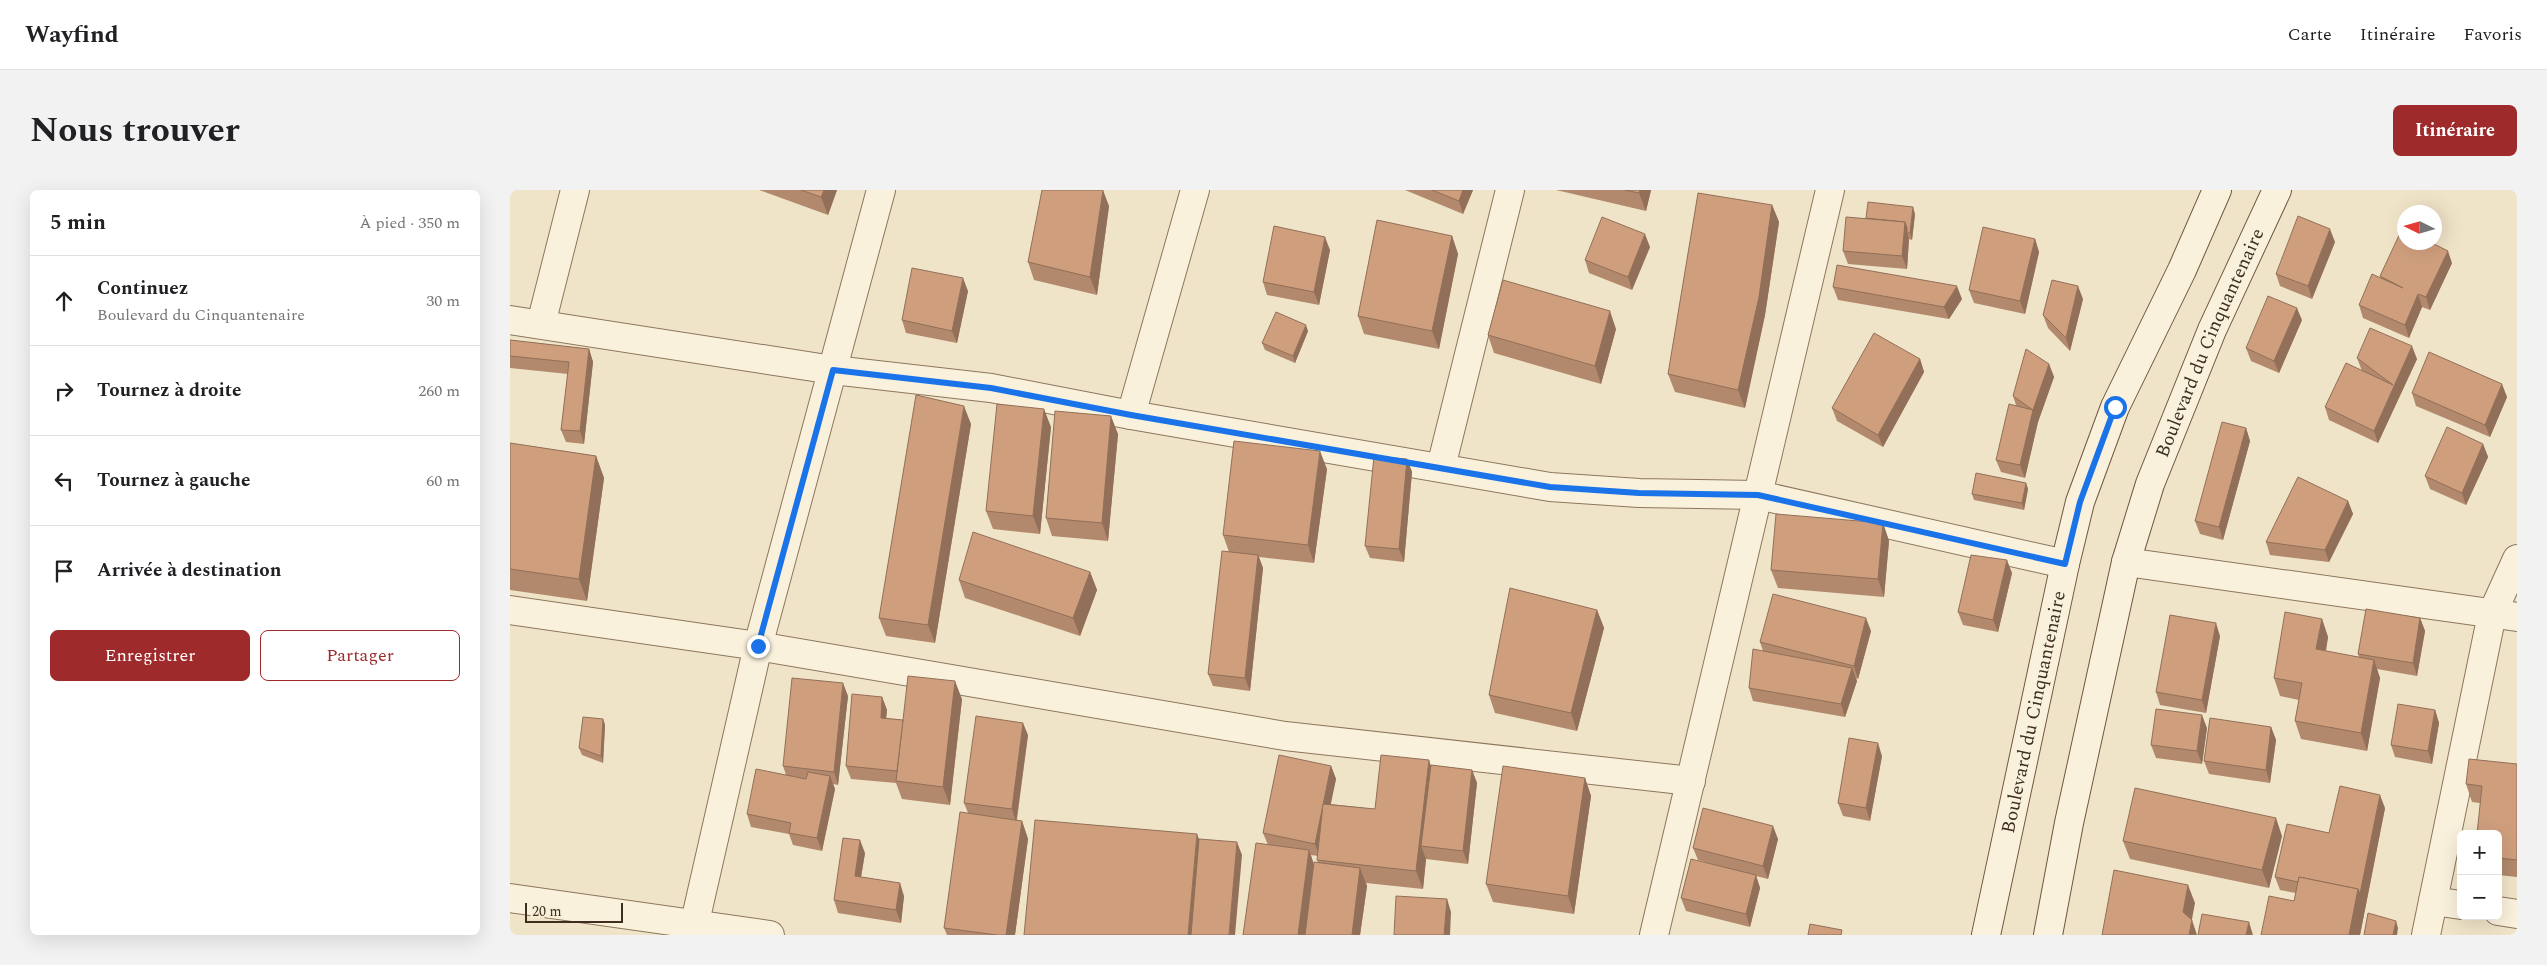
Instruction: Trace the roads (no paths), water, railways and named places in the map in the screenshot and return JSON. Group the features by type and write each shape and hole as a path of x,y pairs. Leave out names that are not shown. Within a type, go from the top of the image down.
{"street":[{"path":"540,324 575,190"},
{"path":"693,929 758,646 881,190"},
{"path":"1131,415 1194,190"},
{"path":"1441,467 1510,190"},
{"path":"1654,935 1830,190"},
{"name":"Boulevard du Cinquantenaire","path":"1986,935 2065,564 2080,502 2115,407 2182,270 2217,190"},
{"name":"Boulevard du Cinquantenaire","path":"2048,935 2069,823 2126,562 2150,484 2212,330 2277,190"},
{"path":"510,320 833,370 991,388 1131,415 1550,487 1639,493 1758,495 2065,564"},
{"path":"2426,935 2505,615 2517,559"},
{"path":"2126,562 2505,615"},
{"path":"510,610 758,646 1285,736 1691,781"},
{"path":"510,898 693,929 770,935"},
{"path":"2434,901 2457,904"},
{"path":"2502,912 2517,914"}]}
